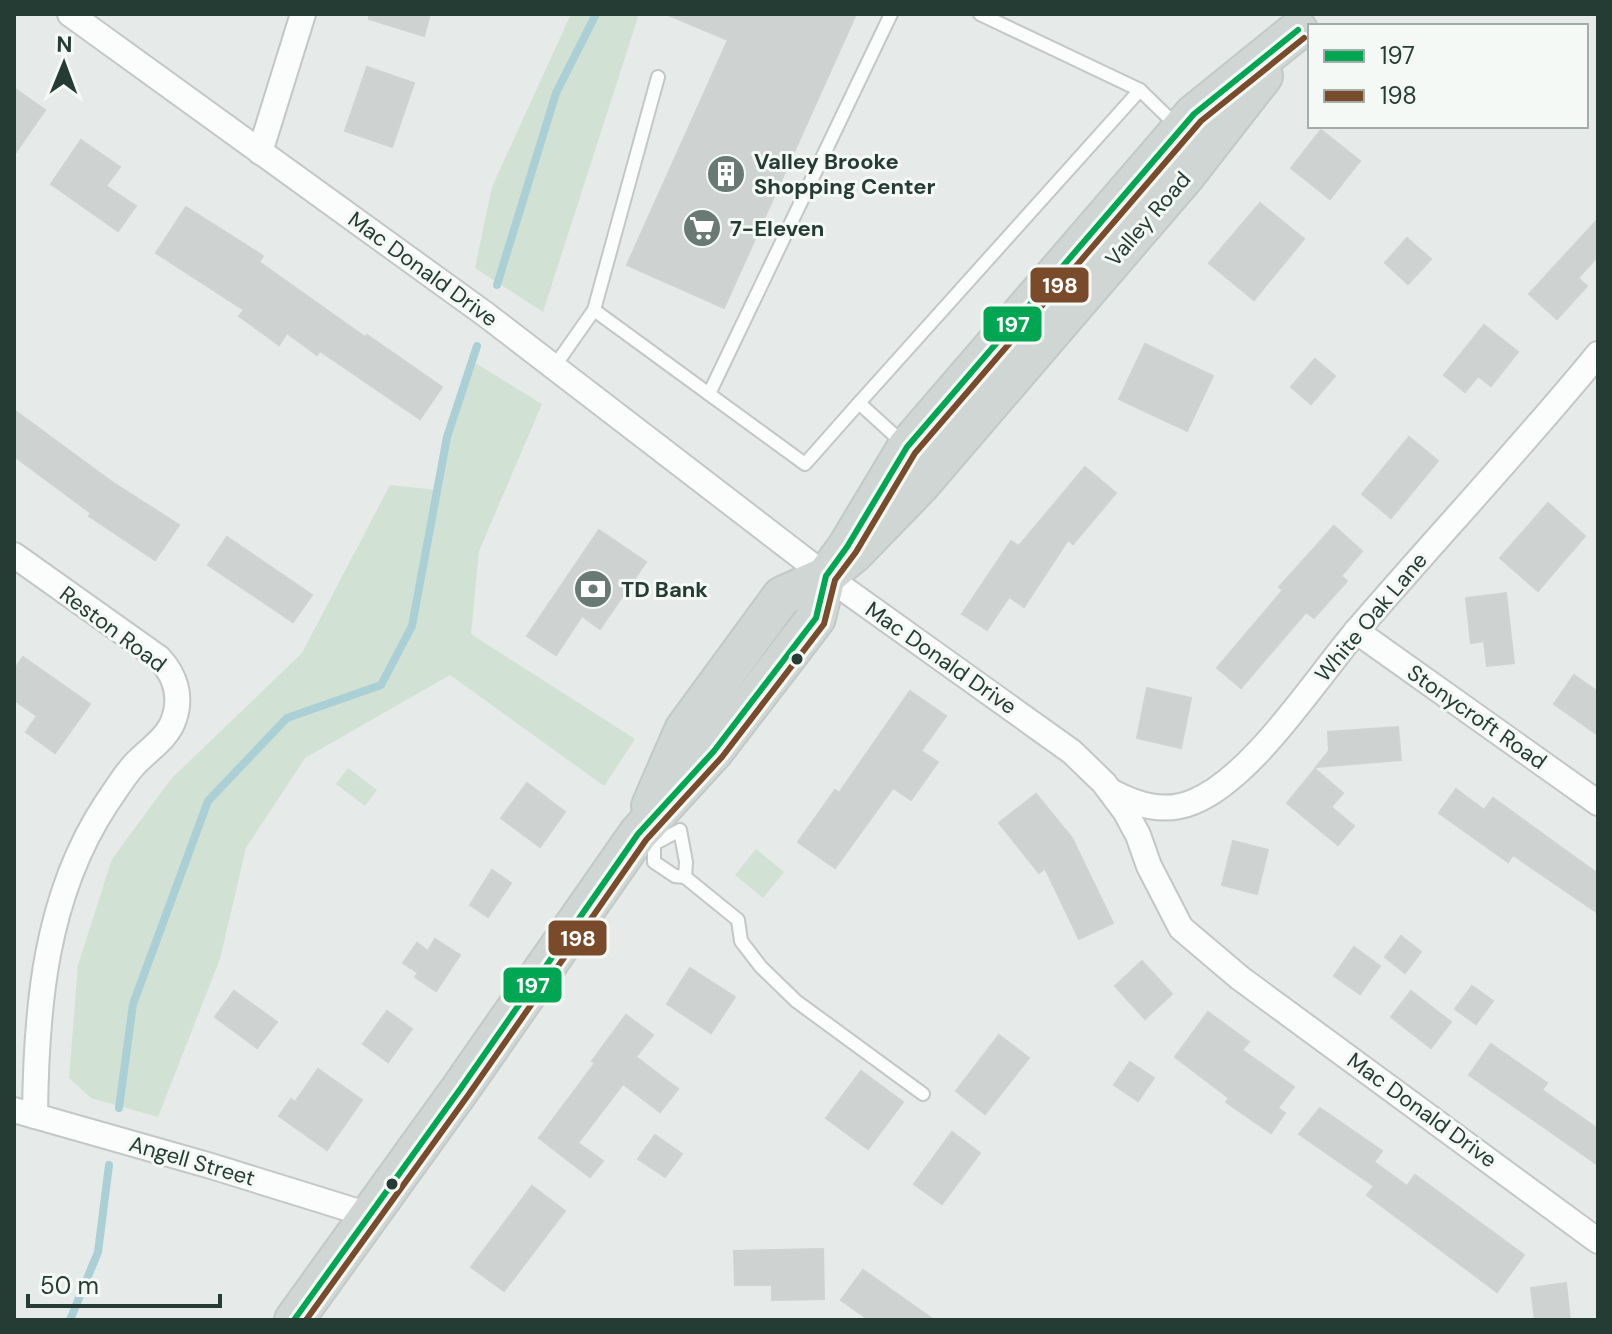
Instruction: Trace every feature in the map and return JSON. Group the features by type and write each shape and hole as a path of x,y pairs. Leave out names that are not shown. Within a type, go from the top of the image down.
{"main road":[{"name":"Valley Road","path":"294,1320 646,839 816,618 826,576 907,447 1194,114 1305,22"},
{"name":"Valley Road","path":"826,576 854,553 919,486 1219,136 1305,22"}],"street":[{"name":"Mac Donald Drive","path":"70,14 485,314 826,576 1072,752 1110,791 1138,835 1149,866 1181,928 1240,978 1598,1241"},
{"path":"260,152 303,14"},
{"name":"White Oak Lane","path":"1110,791 1133,803 1166,808 1191,803 1215,791 1249,761 1356,631 1596,360"},
{"name":"Reston Road","path":"14,555 159,658 170,669 177,686 178,704 174,722 165,736 133,766 104,807 80,852 61,901 47,953 24,1113"},
{"name":"Stonycroft Road","path":"1356,631 1598,803"},
{"name":"Angell Street","path":"24,1113 369,1215"}],"lane":[{"path":"709,394 891,14"},
{"path":"980,14 1140,90 1180,130"},
{"path":"554,367 594,310 658,77"},
{"path":"594,310 805,464 1140,90"},
{"path":"859,403 907,447"},
{"path":"685,877 686,862 680,830 646,839 654,862 675,876 685,877 738,920 741,941 761,967 796,1001 923,1094"}],"green space":[{"path":"571,14 639,14 543,312 475,268 492,187"},
{"path":"472,361 542,404 479,551 471,634 635,739 604,786 450,675 305,758 246,848 220,959 158,1117 91,1098 69,1078 78,965 112,859 171,779 302,653 390,485 437,490 447,437"},
{"path":"348,768 377,790 365,806 336,784"},
{"path":"756,849 784,872 763,898 735,875"}],"building":[{"path":"369,14 430,14 424,36 369,19"},
{"name":"Valley Brooke Shopping Center","path":"666,14 856,14 724,308 627,265 728,40"},
{"path":"367,67 414,83 392,147 345,131"},
{"path":"14,88 45,110 14,155"},
{"path":"1321,130 1360,161 1330,199 1291,168"},
{"path":"81,140 120,167 106,186 136,206 118,231 51,184"},
{"path":"1260,203 1304,239 1254,300 1209,263"},
{"path":"186,207 263,256 259,262 442,387 420,419 320,351 317,355 287,333 279,345 239,316 244,310 156,253"},
{"path":"1598,219 1598,256 1578,278 1587,286 1557,319 1529,294"},
{"path":"1407,238 1431,259 1408,284 1385,263"},
{"path":"1484,325 1518,352 1491,386 1478,376 1465,392 1444,375"},
{"path":"1145,344 1213,376 1187,431 1119,399"},
{"path":"1315,359 1335,376 1311,404 1291,387"},
{"path":"14,410 112,482 179,525 155,560 89,516 91,513 14,456"},
{"path":"1409,437 1438,461 1391,518 1362,494"},
{"path":"1085,467 1116,493 1073,544 1068,540 1024,607 1009,597 987,630 962,614 1011,541 1019,546"},
{"path":"1548,503 1585,536 1538,591 1500,558"},
{"path":"1334,526 1362,551 1341,576 1347,581 1314,618 1306,612 1241,688 1217,668 1283,590 1279,587"},
{"name":"TD Bank","path":"599,530 646,562 600,629 582,616 556,655 527,636"},
{"path":"227,537 312,595 293,622 208,565"},
{"path":"1506,593 1514,663 1487,666 1484,641 1471,643 1466,598"},
{"path":"23,657 90,704 55,753 26,732 37,716 14,700 14,670"},
{"path":"1574,675 1598,692 1598,735 1554,704"},
{"path":"1147,688 1191,698 1181,748 1137,738"},
{"path":"910,691 946,716 921,751 938,762 911,800 893,788 835,868 798,842 835,790 839,793"},
{"path":"1398,727 1401,760 1316,767 1329,751 1328,732"},
{"path":"1315,769 1343,793 1331,807 1354,826 1338,845 1287,803"},
{"path":"527,783 565,812 540,847 501,818"},
{"path":"1456,789 1484,810 1493,798 1598,874 1598,913 1513,855 1508,862 1439,813"},
{"path":"1036,794 1072,838 1113,923 1079,939 1045,868 1039,873 999,823"},
{"path":"1233,841 1268,850 1257,894 1222,885"},
{"path":"492,870 511,883 488,917 470,905"},
{"path":"1401,936 1421,952 1405,973 1385,957"},
{"path":"435,939 460,955 436,991 415,977 418,973 403,963 417,943 428,951"},
{"path":"1354,947 1380,966 1360,994 1334,976"},
{"path":"1142,961 1172,994 1145,1019 1115,986"},
{"path":"690,968 735,997 711,1033 667,1004"},
{"path":"1472,986 1493,1001 1476,1024 1455,1009"},
{"path":"234,991 277,1022 257,1048 215,1017"},
{"path":"1411,991 1451,1022 1431,1048 1391,1017"},
{"path":"387,1011 412,1029 388,1062 363,1044"},
{"path":"1208,1012 1249,1042 1242,1050 1294,1087 1278,1108 1285,1113 1271,1133 1226,1102 1229,1098 1175,1057"},
{"path":"626,1015 653,1035 636,1057 678,1089 660,1112 623,1084 578,1143 603,1161 590,1177 539,1138 595,1063 592,1061"},
{"path":"999,1035 1029,1058 985,1114 956,1091"},
{"path":"1491,1044 1547,1083 1542,1090 1598,1129 1598,1165 1469,1075"},
{"path":"1130,1062 1154,1078 1138,1101 1114,1085"},
{"path":"318,1069 362,1100 327,1150 279,1116 291,1099 295,1102"},
{"path":"861,1071 903,1102 868,1149 826,1118"},
{"path":"1320,1108 1382,1151 1374,1162 1407,1186 1415,1175 1524,1255 1497,1292 1367,1195 1374,1186 1299,1134"},
{"path":"952,1132 980,1153 942,1204 914,1184"},
{"path":"655,1135 682,1154 665,1177 638,1159"},
{"path":"532,1186 565,1211 504,1291 471,1267"},
{"path":"823,1249 824,1299 772,1300 772,1285 735,1285 734,1251"},
{"path":"863,1270 934,1320 869,1320 841,1300"},
{"path":"1566,1283 1570,1320 1535,1320 1531,1288"}],"waterway":[{"path":"497,285 556,93 596,14"},
{"path":"119,1108 133,1004 208,801 287,718 381,685 412,626 447,437 477,346"},
{"path":"70,1320 98,1252 109,1165"}],"transit line":[{"name":"197","path":"294,1320 638,834 714,751 816,618 826,576 907,447 1194,114 1298,30"},
{"name":"198","path":"306,1320 646,840 722,757 824,624 835,580 856,552 915,453 1201,121 1304,38"}],"place":[{"name":"Valley Brooke Shopping Center","path":"726,174"},
{"name":"7-Eleven","path":"702,228"},
{"name":"TD Bank","path":"593,589"}]}
